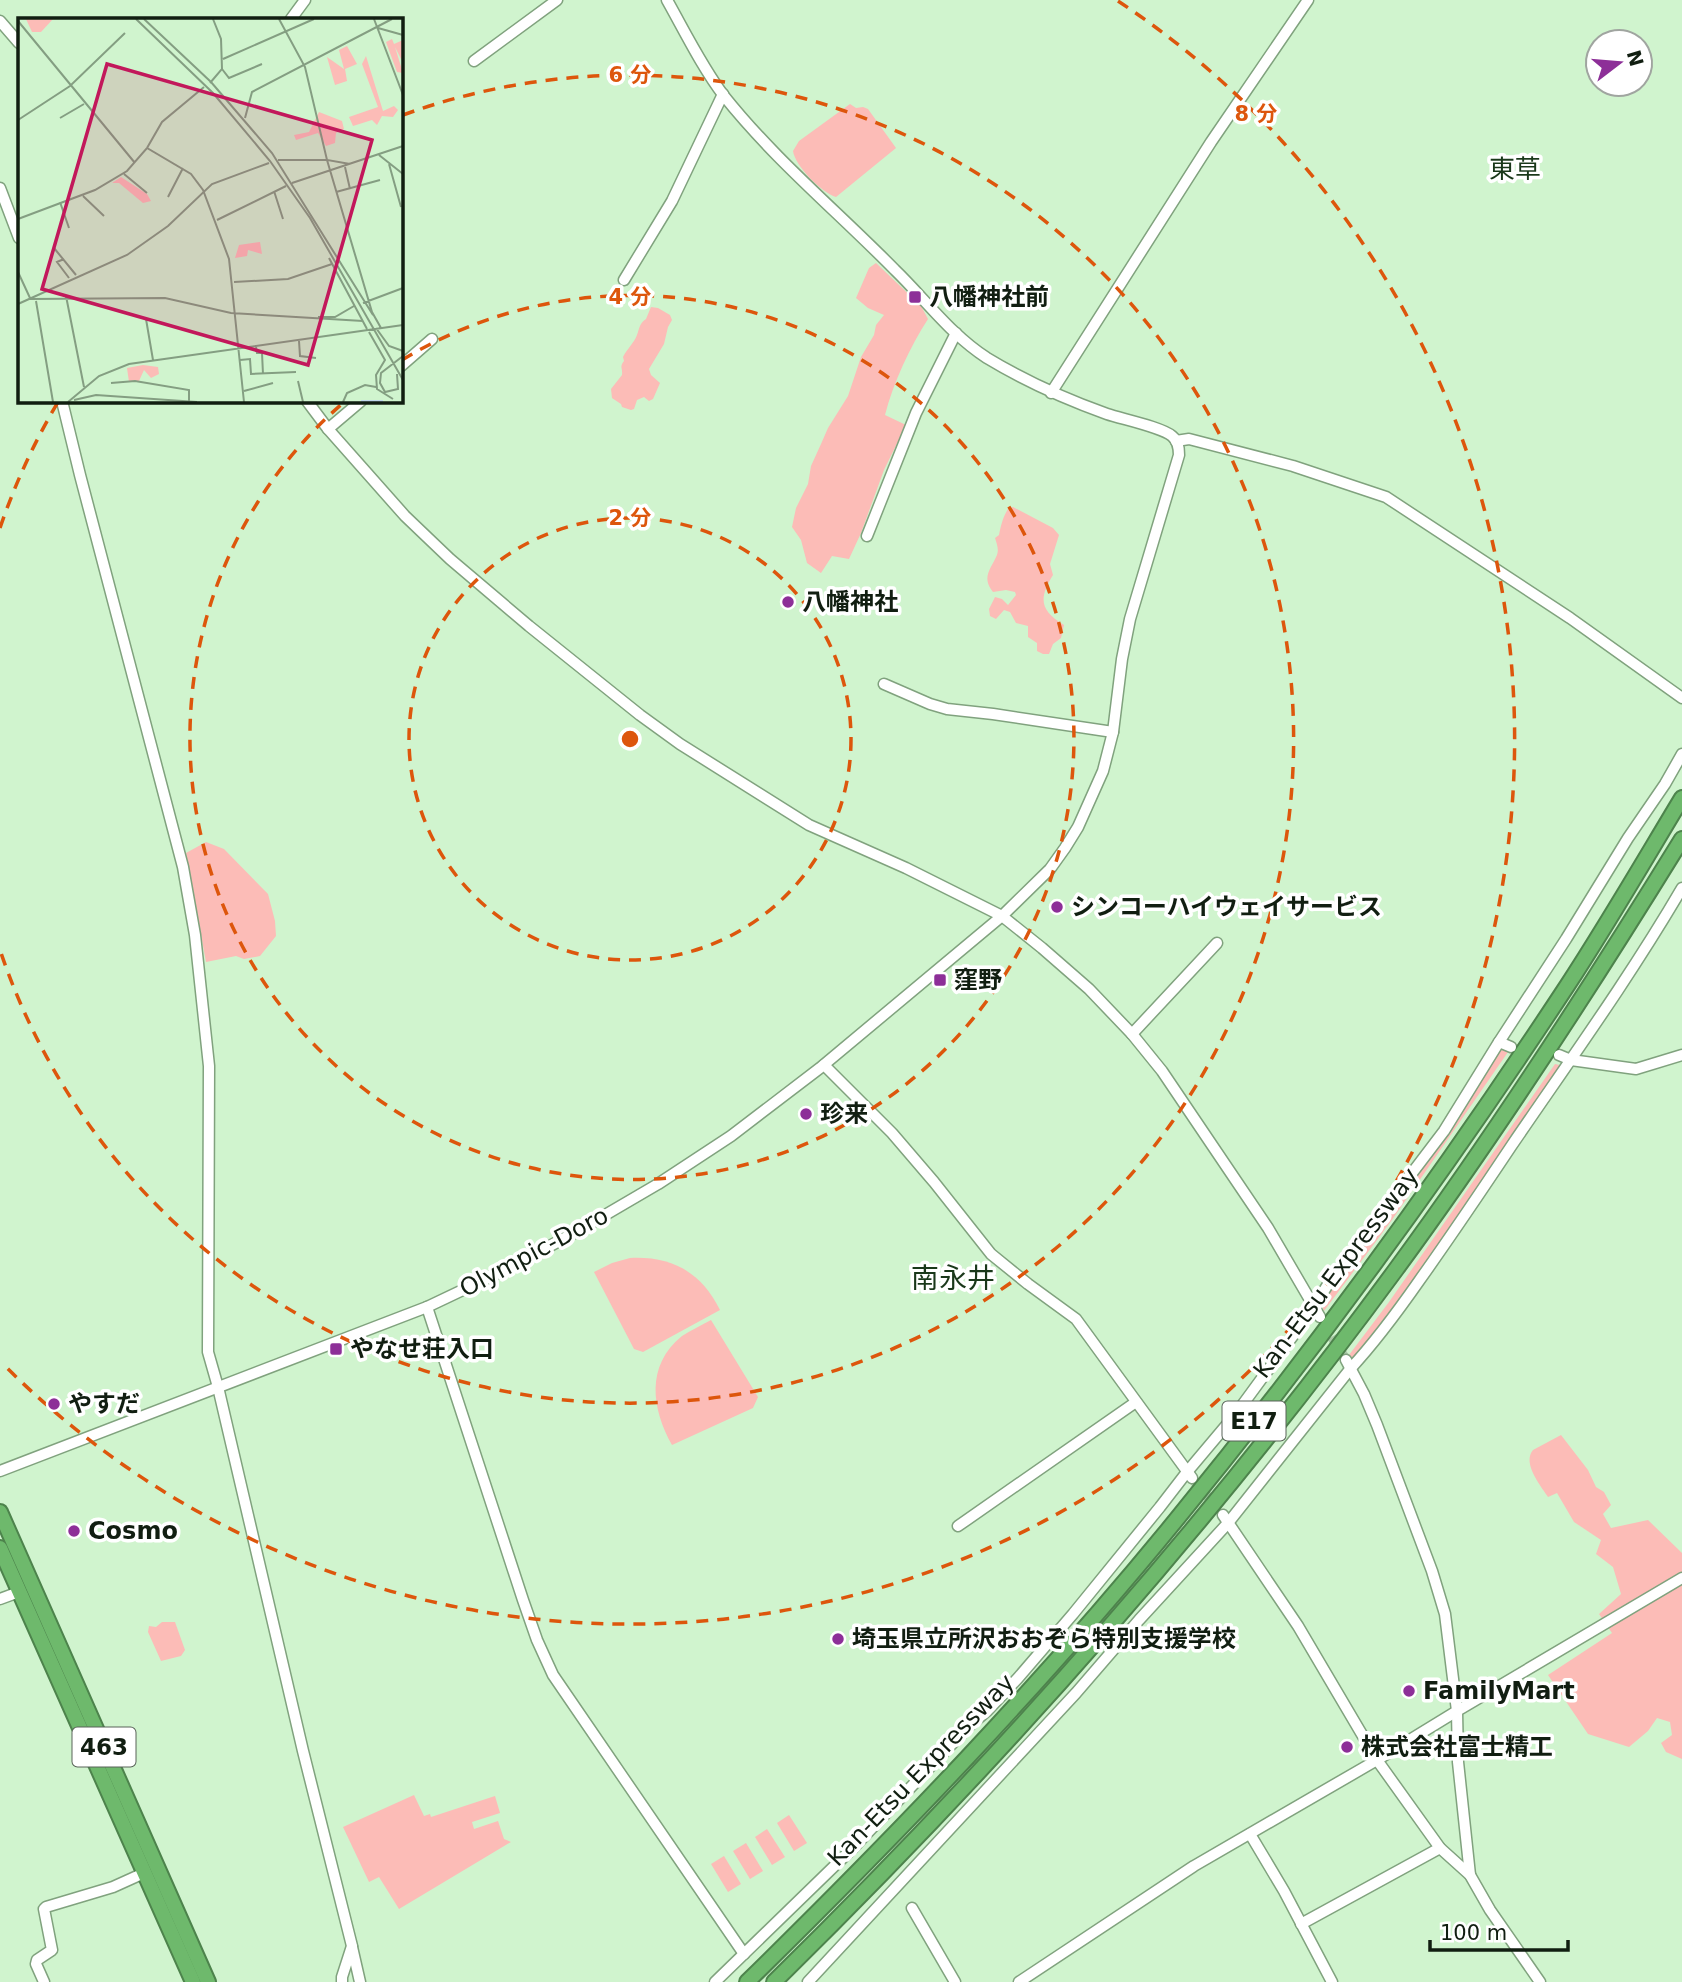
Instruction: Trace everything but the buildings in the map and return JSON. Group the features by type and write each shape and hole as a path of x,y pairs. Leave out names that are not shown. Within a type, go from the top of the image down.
{"highway":[{"name":"Kan-Etsu Expressway","path":"747,1982 1015,1706 1112,1596 1235,1446 1335,1317 1466,1135 1567,985 1682,798"},
{"name":"Kan-Etsu Expressway","path":"774,1982 905,1852 1083,1658 1266,1439 1399,1266 1489,1137 1585,994 1682,839"},
{"name":"463","path":"0,1512 208,1982"},
{"name":"463","path":"0,1548 193,1982"}],"street":[{"path":"292,18 305,0"},
{"path":"474,61 557,0"},
{"path":"667,0 723,94 771,149 956,333 981,354 1051,393 1166,432 1176,441 1189,439 1293,466 1386,497 1570,618 1682,698"},
{"path":"1051,393 1115,289 1308,0"},
{"path":"0,22 18,42"},
{"path":"624,280 672,201 723,94"},
{"path":"0,188 18,235"},
{"path":"867,536 916,413 956,333"},
{"path":"402,365 432,339"},
{"path":"62,402 79,475 183,867 195,935 209,1066 208,1352 360,1982"},
{"path":"308,402 328,429 405,516 450,559 650,722 680,744 809,825 1002,916 1080,981 1132,1034 1161,1071 1239,1182 1317,1312"},
{"path":"328,429 359,402"},
{"name":"Olympic-Doro","path":"0,1471 427,1307 576,1233 731,1136 824,1065 1002,916 1049,869 1065,848 1097,787 1111,746 1127,630 1179,455 1176,441"},
{"path":"884,684 947,709 1113,732"},
{"path":"715,1982 853,1847 1018,1678 1189,1475 1317,1312 1330,1281 1444,1131 1682,754"},
{"path":"808,1982 1057,1713 1226,1519 1348,1364 1364,1354 1409,1296 1572,1060 1650,943 1682,888"},
{"path":"1132,1034 1217,943"},
{"path":"1499,1042 1511,1047"},
{"path":"1559,1055 1572,1060 1636,1069 1682,1055"},
{"path":"824,1065 901,1143 991,1254 1076,1319 1189,1475"},
{"path":"427,1307 523,1600 553,1675 744,1954"},
{"path":"1348,1364 1382,1436 1445,1614 1457,1711 1458,1762 1470,1875"},
{"path":"958,1526 1136,1402"},
{"path":"1226,1519 1298,1626 1377,1760 1440,1848 1470,1875 1490,1910 1540,1982"},
{"path":"1019,1982 1194,1866 1682,1578"},
{"path":"0,1599 19,1592"},
{"path":"1250,1833 1332,1982"},
{"path":"1301,1924 1440,1848"},
{"path":"44,1982 36,1964 37,1960 52,1950 44,1909 113,1887 145,1873"},
{"path":"912,1908 956,1982"},
{"path":"342,1982 352,1946"}],"shaded area":[{"path":"850,104 856,108 868,109 896,148 836,197 810,178 793,151 799,141"},
{"path":"876,263 921,306 928,319 903,366 888,403 885,415 906,425 884,470 861,533 849,559 832,556 821,573 807,563 801,540 792,527 796,508 808,484 811,466 828,428 848,396 861,357 874,335 876,325 884,315 868,308 856,298 869,268"},
{"path":"651,307 670,315 672,320 664,344 649,369 651,375 660,383 653,399 649,401 644,397 637,400 631,410 622,407 612,398 611,389 622,375 623,357"},
{"path":"1013,507 1053,528 1059,535 1050,564 1053,575 1045,590 1044,603 1050,614 1064,625 1061,638 1053,644 1049,654 1037,651 1037,643 1028,637 1028,626 1016,623 1010,612 1004,610 996,619 990,616 989,609 995,597 1008,605 1016,595 1015,592 1006,590 993,592 987,577 998,553 995,538 999,535 1008,509"},
{"path":"206,842 224,849 268,894 276,936 260,956 244,959 236,956 206,962 186,853"},
{"path":"1502,1050 1508,1052 1392,1220 1324,1311 1321,1304 1324,1296"},
{"path":"1555,1064 1564,1066 1443,1239 1354,1359 1349,1355"},
{"path":"630,1258 659,1260 684,1269 704,1286 720,1310 643,1352 634,1349 594,1272"},
{"path":"711,1320 758,1397 753,1408 672,1445 657,1403 657,1374 670,1348 682,1336"},
{"path":"1561,1435 1611,1505 1603,1514 1611,1528 1648,1520 1682,1553 1682,1759 1666,1752 1661,1743 1672,1735 1670,1722 1657,1718 1648,1731 1629,1747 1588,1734 1548,1675 1612,1633 1599,1614 1621,1594 1613,1567 1596,1554 1601,1540 1574,1522 1557,1493 1548,1497 1531,1467 1530,1455 1533,1450"},
{"path":"162,1622 175,1622 185,1650 181,1656 161,1661 148,1632 149,1626 156,1627"},
{"path":"414,1795 424,1816 430,1814 431,1817 495,1796 500,1813 472,1822 474,1829 498,1821 504,1839 511,1842 399,1909 379,1877 369,1882 343,1827"},
{"path":"789,1815 807,1843 794,1851 777,1823"},
{"path":"767,1829 785,1857 772,1865 755,1837"},
{"path":"746,1843 763,1871 750,1879 733,1851"},
{"path":"724,1856 741,1884 728,1892 711,1864"}],"tunnel":[{"path":"1324,1324 1346,1360"},
{"path":"1192,1478 1223,1515"}],"place":[{"name":"八幡神社前","path":"915,297"},
{"name":"八幡神社","path":"788,602"},
{"name":"シンコーハイウェイサービス","path":"1057,907"},
{"name":"窪野","path":"940,980"},
{"name":"珍来","path":"806,1114"},
{"name":"やなせ荘入口","path":"336,1349"},
{"name":"やすだ","path":"54,1404"},
{"name":"Cosmo","path":"74,1531"},
{"name":"埼玉県立所沢おおぞら特別支援学校","path":"838,1639"},
{"name":"FamilyMart","path":"1409,1691"},
{"name":"株式会社富士精工","path":"1347,1747"}],"district":[{"name":"東草","path":"1515,169"},
{"name":"南永井","path":"953,1278"}]}
